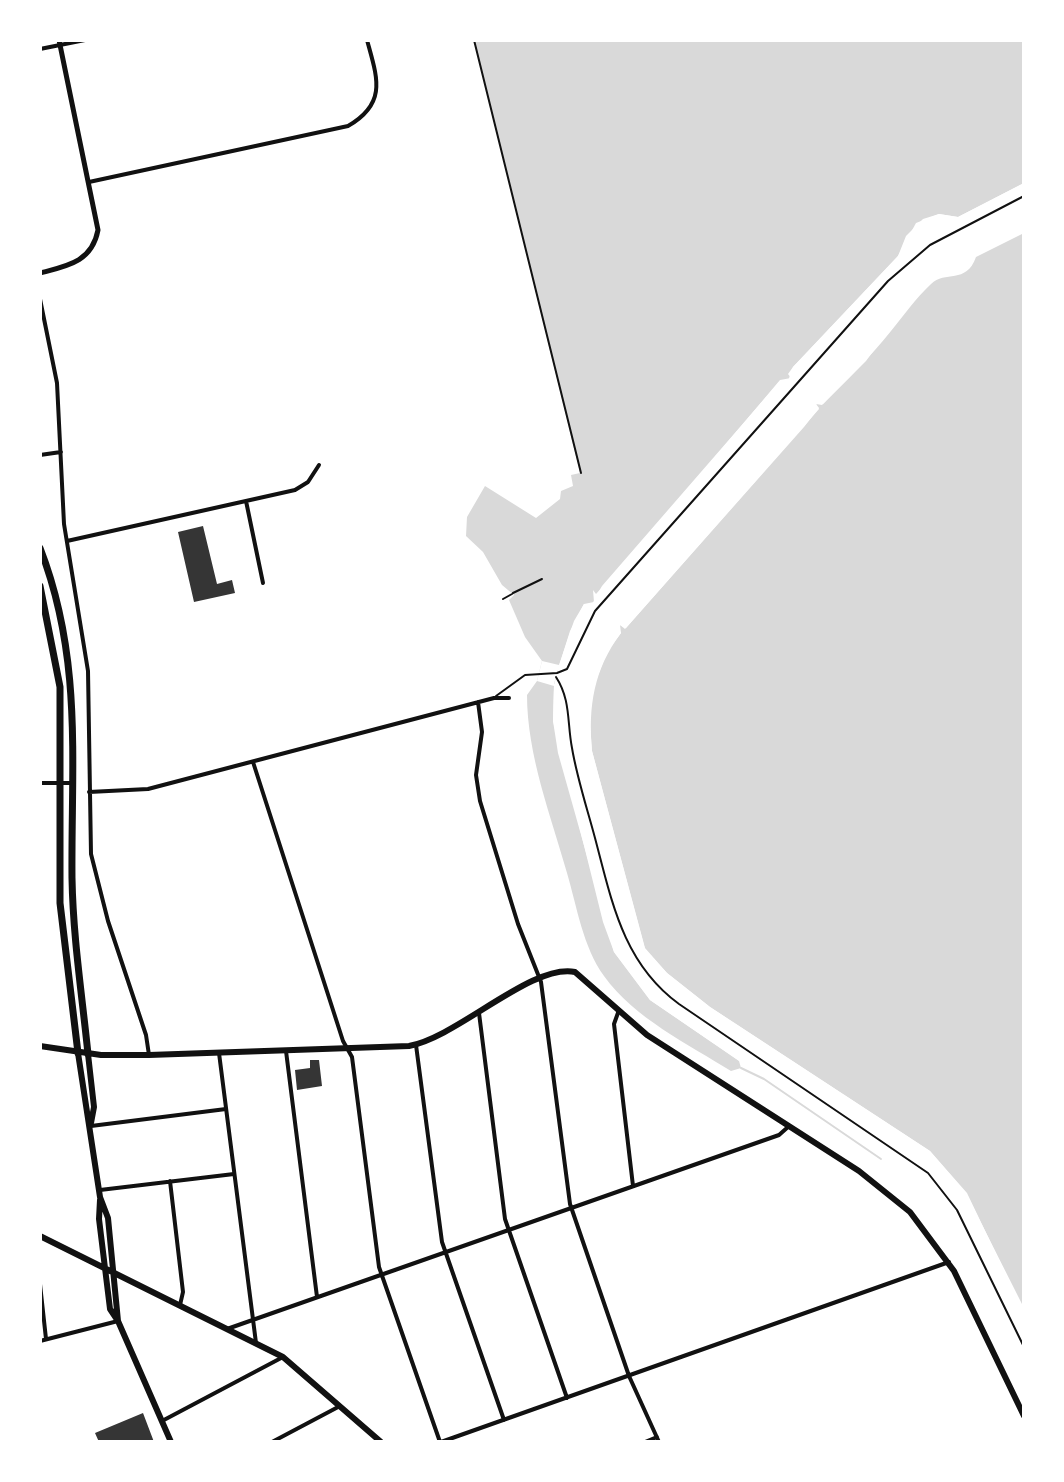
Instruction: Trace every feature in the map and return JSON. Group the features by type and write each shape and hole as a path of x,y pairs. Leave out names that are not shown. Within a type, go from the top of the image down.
{"main road":[{"path":"40,548 58,605 69,657 74,716 73,906 94,1107 91,1126"},
{"path":"40,586 60,687 61,926 100,1194 99,1219 110,1309 171,1442"},
{"path":"40,1046 88,1054 149,1055 416,1045 540,978 566,970 585,978 652,1038 893,1197 917,1220 949,1262 1024,1416"},
{"path":"100,1194 108,1218 118,1321"},
{"path":"40,1236 283,1357 381,1442"}],"street":[{"path":"40,49 60,42 85,40"},
{"path":"89,182 348,126 369,111 377,88 367,40"},
{"path":"40,273 71,265 87,254 98,230 60,42"},
{"path":"40,299 57,383 67,541 88,671 93,868 146,1035 149,1055"},
{"path":"40,455 61,452"},
{"path":"67,541 295,490 308,482 319,465"},
{"path":"246,501 263,583"},
{"path":"89,792 148,789 478,702 509,698"},
{"path":"478,702 482,732 476,775 480,801 521,935 533,970 540,978 571,1207 629,1376 658,1440 645,1442"},
{"path":"253,762 352,1057 381,1274 440,1442 949,1262"},
{"path":"40,782 73,783"},
{"path":"619,1010 614,1024 633,1186"},
{"path":"479,1013 508,1229 567,1398"},
{"path":"416,1045 445,1252 504,1420"},
{"path":"286,1051 317,1297"},
{"path":"219,1053 256,1343"},
{"path":"91,1126 226,1109"},
{"path":"227,1329 779,1135 789,1126"},
{"path":"100,1194 170,1181 234,1174"},
{"path":"170,1181 183,1292 180,1305"},
{"path":"40,1284 43,1340 118,1321"},
{"path":"162,1421 283,1357"},
{"path":"272,1442 341,1406"}],"lane":[{"path":"494,698 521,677 567,669 582,632 600,605 877,292 930,245 1024,196"}],"path":[{"path":"474,40 581,473"},
{"path":"503,599 542,579"},
{"path":"553,673 568,701 574,757 618,925 638,963 653,983 679,1004 928,1173 957,1210 1024,1347"}],"shaded area":[{"path":"474,40 1024,40 1024,183 958,217 939,214 923,219 906,236 898,256 793,367 788,381 780,381 602,586 591,606 584,604 570,631 559,666 554,685 553,721 603,922 614,952 650,1000 739,1061 741,1068 731,1071 630,1005 597,965 581,926 531,740 527,695 537,681 542,661 532,651 504,603 514,595 502,585 483,552 466,536 467,517 485,486 536,518 560,499 561,491 573,486 571,475 580,473"},
{"path":"1024,233 1024,1308 966,1193 930,1151 710,1007 667,973 645,948 592,751 591,719 599,674 621,633 620,625 626,628 819,409 816,405 819,401 823,404 858,369 931,284 967,271 976,257"}],"pier":[{"path":"1024,183 1024,187 959,221 939,218 919,226 901,259 866,292 796,369 795,375 787,385 783,384 596,598 596,603 590,610 586,608 573,632 565,664 558,670 554,684 558,684 557,721 562,752 617,950 653,997 738,1055 744,1064 650,1000 614,952 558,753 553,721 554,686 537,681 542,661 559,665 574,621 584,604 594,602 593,590 596,594 649,535 780,380 791,378 788,374 793,367 898,256 916,223 939,214 958,217"},
{"path":"940,275 904,309 866,361 822,405 816,404 819,408 804,427 625,629 620,625 621,633 607,652 592,691 592,751 645,949 667,973 710,1007 930,1151 967,1193 1024,1312 979,1233 963,1195 927,1155 708,1011 664,976 642,951 588,752 588,690 603,650 616,633 614,628 617,623 625,623 640,607 801,424 814,408 813,402 822,399 863,359 901,307 933,276"},
{"path":"514,595 509,600 525,637 542,661 532,656 515,634 502,604"}],"building":[{"path":"203,526 217,584 232,580 235,593 194,602 178,532"},
{"path":"310,1060 319,1060 322,1086 297,1090 295,1070 310,1068"},
{"path":"143,1413 154,1442 99,1442 95,1433"}],"waterway":[{"path":"741,1068 764,1079 881,1159"}]}
